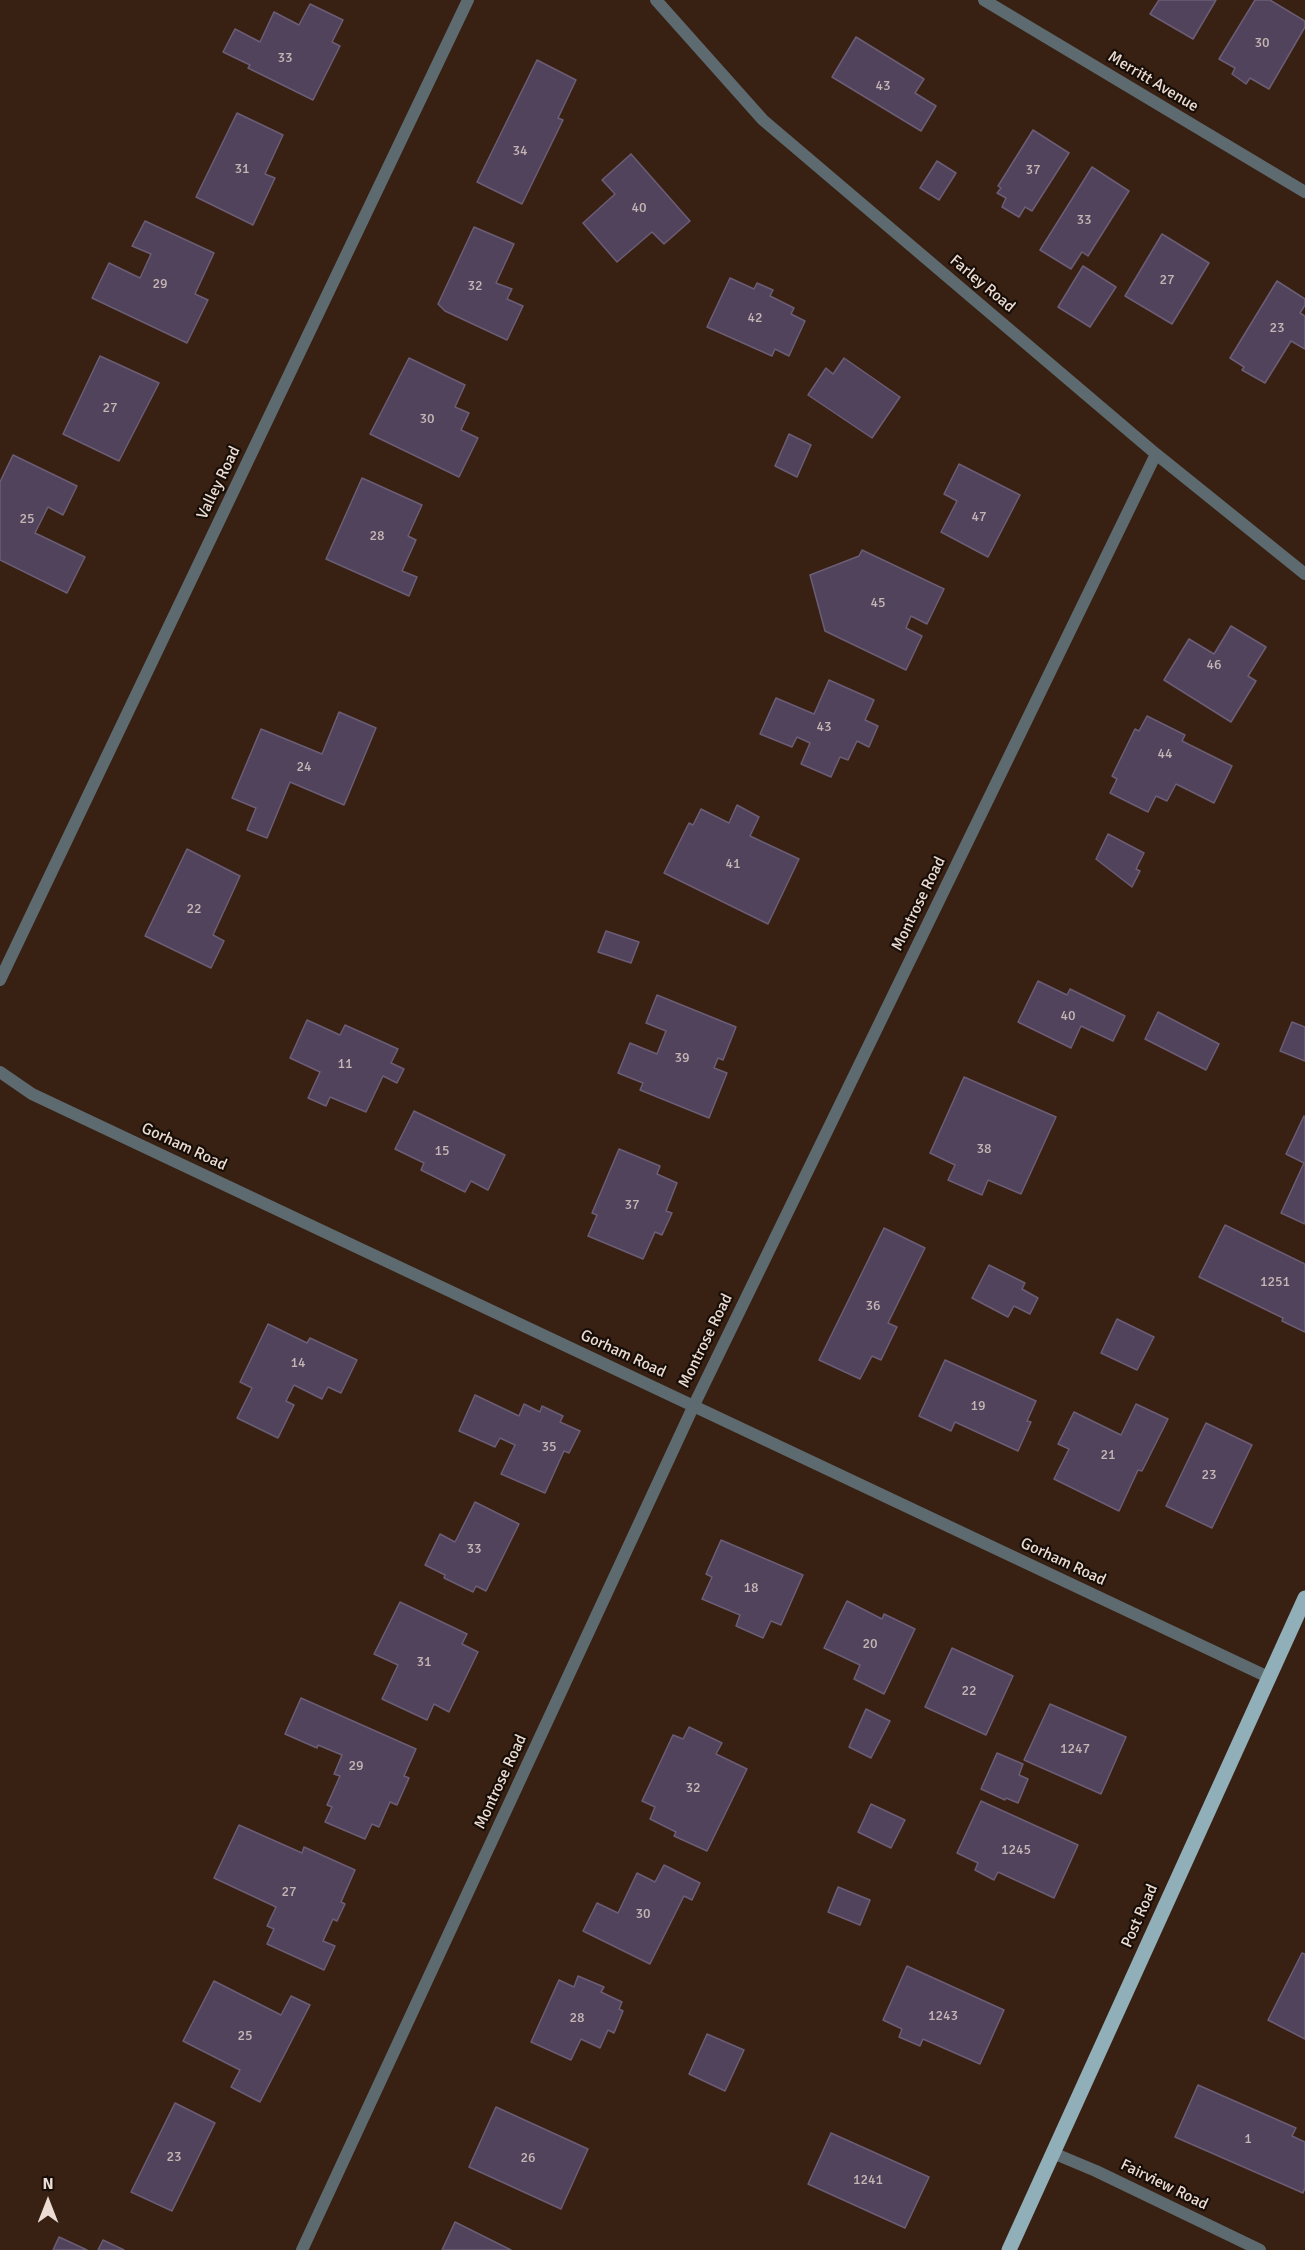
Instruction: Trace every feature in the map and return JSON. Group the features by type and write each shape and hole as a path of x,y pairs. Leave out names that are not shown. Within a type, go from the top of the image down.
{"main road":[{"name":"Post Road","path":"1009,2250 1305,1598"}],"street":[{"name":"Valley Road","path":"0,980 468,0"},
{"name":"Farley Road","path":"656,0 763,120 1156,454 1305,574"},
{"name":"Merritt Avenue","path":"984,0 1305,192"},
{"name":"Montrose Road","path":"302,2250 694,1405 1156,454"},
{"name":"Gorham Road","path":"0,1072 32,1094 1268,1677"},
{"name":"Fairview Road","path":"1053,2153 1096,2171 1260,2250"}],"building":[{"path":"1159,0 1216,0 1193,39 1150,14"},
{"path":"1255,0 1270,0 1305,21 1305,27 1269,89 1250,78 1246,84 1232,74 1235,68 1219,59"},
{"path":"310,4 343,20 332,42 340,46 313,100 248,68 250,65 223,52 235,29 260,42 274,12 299,25"},
{"path":"856,37 924,79 915,93 936,106 921,131 832,77"},
{"path":"537,60 576,80 558,118 563,120 522,204 477,182"},
{"path":"237,113 283,135 265,174 275,178 253,225 196,197"},
{"path":"1033,130 1069,153 1032,211 1025,207 1019,217 1002,207 1006,198 997,193 1001,188 998,186"},
{"path":"631,154 690,221 664,244 652,232 617,262 583,223 615,194 602,180"},
{"path":"937,161 956,173 939,200 920,188"},
{"path":"1092,167 1129,191 1088,256 1082,252 1071,269 1040,250"},
{"path":"145,221 214,253 195,294 208,300 187,343 92,298 109,263 140,278 151,254 132,246"},
{"path":"474,227 514,244 496,283 512,289 507,299 523,306 507,340 445,311 438,304"},
{"path":"1162,234 1209,263 1172,324 1125,296"},
{"path":"1083,266 1116,287 1090,327 1058,307"},
{"path":"730,278 754,289 757,283 773,290 770,296 794,308 791,314 805,321 789,356 775,349 772,356 707,327"},
{"path":"1277,281 1305,299 1305,305 1300,313 1305,316 1305,349 1291,341 1265,383 1242,370 1244,367 1230,358"},
{"path":"100,356 159,383 119,461 63,434"},
{"path":"409,358 465,385 455,407 469,413 461,430 478,438 459,477 370,434"},
{"path":"844,358 900,397 872,438 808,395 826,368 833,374"},
{"path":"789,434 811,445 797,477 775,466"},
{"path":"13,455 77,486 63,515 48,507 35,533 85,557 67,593 0,560 0,482"},
{"path":"959,464 1020,495 988,557 941,532 957,501 944,494"},
{"path":"362,478 422,505 408,536 416,540 402,571 417,577 409,596 326,559"},
{"path":"862,550 944,589 927,624 911,616 906,628 922,636 906,670 825,631 810,575 859,556"},
{"path":"1231,626 1266,647 1248,676 1256,681 1231,722 1164,680 1189,639 1214,654"},
{"path":"829,680 874,700 865,720 878,726 869,747 857,741 848,760 840,757 831,777 801,764 810,743 797,737 792,747 760,734 776,698 814,714"},
{"path":"339,712 376,728 344,805 290,782 267,838 247,830 256,808 232,798 261,729 322,754"},
{"path":"1147,716 1185,735 1182,741 1232,766 1214,803 1176,784 1167,801 1156,796 1148,812 1110,793 1117,779 1112,776 1135,729 1139,731"},
{"path":"737,805 759,817 750,836 799,859 768,924 664,873 689,823 693,825 701,809 729,823"},
{"path":"1108,834 1144,853 1136,869 1140,871 1132,887 1096,859"},
{"path":"187,849 240,876 213,935 224,941 211,968 145,936"},
{"path":"606,931 639,942 631,963 598,952"},
{"path":"1038,981 1067,995 1070,989 1125,1016 1113,1041 1081,1026 1071,1048 1018,1022"},
{"path":"657,995 736,1027 723,1060 718,1058 714,1068 727,1073 709,1118 640,1090 643,1083 618,1073 630,1043 657,1054 666,1031 646,1023"},
{"path":"1158,1012 1219,1044 1206,1070 1145,1039"},
{"path":"307,1020 340,1035 345,1025 398,1049 391,1063 404,1069 397,1083 383,1076 366,1112 330,1097 326,1106 308,1098 320,1072 290,1058"},
{"path":"1292,1022 1305,1027 1305,1061 1280,1051"},
{"path":"964,1077 1056,1117 1021,1194 988,1180 982,1195 948,1180 955,1165 930,1153"},
{"path":"414,1111 505,1155 488,1190 471,1181 465,1192 421,1170 424,1163 395,1149"},
{"path":"1304,1116 1305,1224 1281,1213 1304,1163 1286,1154"},
{"path":"619,1149 660,1166 657,1174 677,1183 666,1211 672,1213 662,1235 655,1232 643,1259 588,1236 597,1215 592,1213"},
{"path":"1225,1225 1305,1264 1305,1332 1282,1321 1283,1318 1199,1277"},
{"path":"884,1228 925,1248 888,1323 897,1327 881,1360 872,1356 860,1379 819,1360"},
{"path":"989,1265 1025,1283 1022,1289 1038,1298 1030,1314 1014,1306 1008,1317 972,1298"},
{"path":"1117,1319 1154,1337 1137,1370 1101,1353"},
{"path":"268,1324 307,1343 310,1338 357,1360 341,1393 328,1387 322,1399 294,1385 286,1401 294,1405 278,1438 237,1418 252,1388 240,1382"},
{"path":"945,1360 1036,1401 1027,1421 1031,1422 1018,1451 955,1422 951,1431 919,1416"},
{"path":"475,1395 519,1416 524,1404 540,1412 542,1406 563,1416 560,1422 580,1431 569,1453 564,1451 545,1493 501,1474 515,1445 500,1438 495,1447 459,1431"},
{"path":"1136,1404 1168,1419 1142,1471 1138,1470 1119,1511 1054,1479 1069,1449 1058,1444 1074,1412 1121,1435"},
{"path":"1206,1423 1252,1445 1212,1528 1166,1506"},
{"path":"475,1502 519,1524 486,1591 476,1586 473,1592 444,1578 445,1575 425,1565 440,1534 455,1542"},
{"path":"721,1540 803,1575 781,1625 771,1621 763,1638 736,1626 740,1615 702,1599 712,1577 706,1574"},
{"path":"847,1601 882,1619 884,1614 915,1629 884,1694 854,1679 860,1665 824,1648"},
{"path":"400,1602 467,1634 462,1644 478,1652 449,1712 434,1704 427,1720 382,1699 398,1665 374,1654"},
{"path":"952,1648 1013,1676 986,1735 925,1707"},
{"path":"301,1698 416,1749 404,1776 409,1778 397,1805 390,1802 379,1827 372,1824 365,1839 325,1822 332,1807 327,1805 340,1776 334,1774 342,1755 318,1745 317,1748 285,1734"},
{"path":"1050,1704 1126,1737 1101,1794 1024,1760"},
{"path":"866,1709 890,1721 871,1758 849,1747"},
{"path":"689,1727 722,1743 716,1754 747,1769 707,1851 674,1836 676,1832 650,1819 655,1807 642,1801 673,1735 683,1739"},
{"path":"997,1753 1023,1764 1019,1775 1028,1779 1018,1803 981,1789"},
{"path":"981,1801 1078,1845 1054,1898 998,1872 994,1880 975,1870 978,1863 957,1853"},
{"path":"871,1804 905,1820 891,1848 858,1832"},
{"path":"239,1825 302,1853 304,1847 355,1870 341,1902 345,1904 337,1921 333,1919 323,1941 335,1946 324,1970 267,1944 274,1929 267,1926 276,1907 214,1878"},
{"path":"664,1865 700,1883 692,1900 684,1896 650,1964 583,1931 597,1903 618,1913 637,1873 655,1882"},
{"path":"838,1887 870,1900 860,1925 828,1912"},
{"path":"1302,1953 1305,1954 1305,2039 1268,2020"},
{"path":"907,1966 1004,2010 980,2064 923,2039 920,2046 899,2037 902,2029 883,2020"},
{"path":"578,1976 604,1987 601,1992 622,2002 619,2009 623,2011 614,2033 608,2030 600,2048 581,2039 571,2060 531,2042 559,1980 574,1987"},
{"path":"214,1981 281,2015 291,1996 310,2005 260,2102 231,2087 240,2070 183,2041"},
{"path":"707,2034 744,2050 725,2091 689,2074"},
{"path":"1198,2085 1296,2128 1292,2136 1305,2142 1305,2188 1303,2193 1175,2137"},
{"path":"175,2103 215,2123 172,2211 131,2192"},
{"path":"496,2107 588,2149 561,2209 469,2167"},
{"path":"831,2133 929,2177 905,2228 808,2184"},
{"path":"455,2222 511,2250 442,2250"},
{"path":"59,2237 87,2250 53,2250"},
{"path":"103,2240 124,2250 98,2250"}]}
